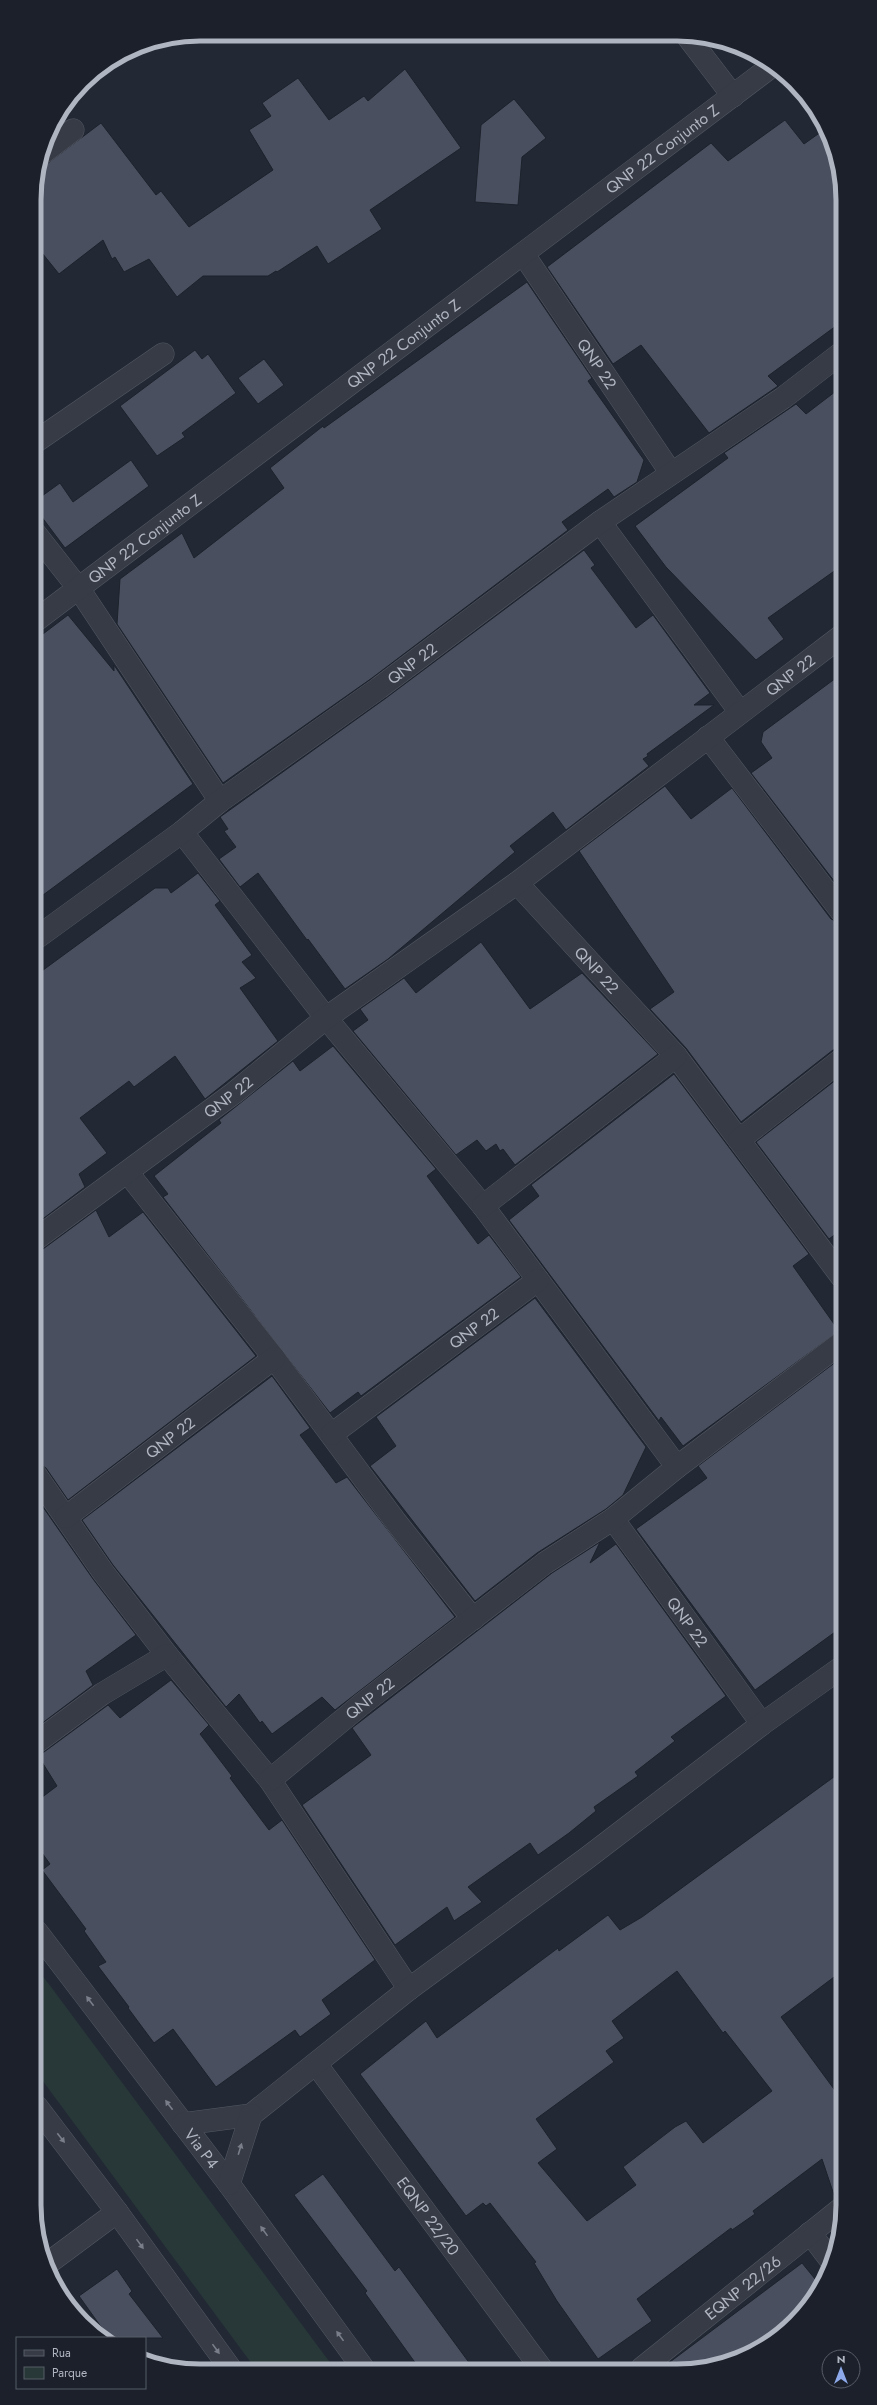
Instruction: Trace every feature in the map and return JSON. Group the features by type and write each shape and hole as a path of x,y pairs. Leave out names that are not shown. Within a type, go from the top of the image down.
{"street":[{"path":"691,41 733,96"},
{"name":"QNP 22 Conjunto Z","path":"41,617 767,70"},
{"path":"49,148 73,130"},
{"name":"QNP 22","path":"524,254 671,473"},
{"path":"41,438 163,354"},
{"name":"QNP 22","path":"41,935 182,832 220,801 379,688 600,522 783,398 836,357"},
{"path":"600,522 740,712"},
{"path":"41,540 79,589 220,801"},
{"name":"QNP 22","path":"41,1235 68,1214 128,1173 234,1093 326,1018 517,883 836,640"},
{"path":"708,737 836,904"},
{"path":"182,832 326,1018 483,1206 677,1467"},
{"name":"QNP 22","path":"517,883 676,1056 836,1269"},
{"path":"483,1206 676,1056"},
{"path":"739,1140 836,1064"},
{"path":"128,1173 274,1358 396,1522 473,1619"},
{"name":"QNP 22","path":"332,1434 538,1280"},
{"name":"QNP 22","path":"270,1780 362,1704 546,1563 613,1519 677,1467 836,1347"},
{"name":"QNP 22","path":"66,1516 274,1358"},
{"path":"41,1482 66,1516 103,1572 167,1655 270,1780 410,1989"},
{"name":"QNP 22","path":"613,1519 762,1724"},
{"path":"41,1738 102,1694 167,1655"},
{"path":"183,2124 251,2115 410,1989 588,1858 762,1724 836,1671"},
{"name":"Via P4","path":"41,1937 229,2184 360,2364"},
{"name":"EQNP 22/20","path":"316,2064 538,2364"},
{"path":"41,2112 117,2212 227,2364"},
{"path":"229,2184 251,2115"},
{"path":"51,2261 117,2212"},
{"name":"EQNP 22/26","path":"651,2364 836,2213"},
{"path":"810,2233 828,2256"}],"green space":[{"path":"41,1974 331,2364 252,2364 41,2078"}],"building":[{"path":"405,69 461,148 370,210 382,229 328,264 317,246 277,272 276,271 268,276 203,276 177,297 149,259 124,272 115,257 112,259 103,240 59,274 41,252 41,190 45,165 101,123 156,195 161,191 189,227 273,170 249,130 271,116 262,103 298,78 329,120 364,96 368,101"},
{"path":"514,99 546,138 522,157 518,205 475,202 481,125"},
{"path":"785,120 804,144 821,132 831,159 836,190 836,326 768,376 778,386 709,433 641,345 613,364 547,267 711,143 728,161"},
{"path":"527,282 592,378 588,381 644,460 637,482 614,497 608,489 562,522 568,530 372,678 223,783 117,624 120,579 182,533 194,558 284,488 270,468 323,426 324,428"},
{"path":"195,350 202,359 208,354 236,393 182,433 185,437 157,456 120,406"},
{"path":"264,359 284,385 258,404 238,378"},
{"path":"836,391 836,570 768,618 784,639 756,660 666,567 635,526 728,458 724,453 796,404 806,414"},
{"path":"131,460 149,486 65,548 41,516 41,497 60,483 73,502"},
{"path":"584,550 595,565 591,568 636,628 653,615 710,693 694,705 714,705 647,754 648,756 643,759 649,766 566,830 553,812 510,846 515,852 388,959 345,989 258,873 240,887 219,859 236,847 224,831 228,829 220,817 386,698"},
{"path":"68,615 114,671 114,665 193,784 41,897 41,635"},
{"path":"836,678 836,884 751,773 772,758 761,742 763,732"},
{"path":"665,786 691,819 732,788 831,919 836,921 836,1049 833,1050 741,1122 686,1048 650,1009 674,992 579,851"},
{"path":"198,873 220,901 215,905 252,955 242,962 256,978 240,988 278,1041 205,1099 175,1056 134,1087 129,1081 80,1118 107,1153 79,1174 85,1187 41,1220 41,972 155,888 168,888 171,893"},
{"path":"481,942 530,1009 582,973 658,1054 515,1165 503,1149 500,1151 496,1144 486,1151 477,1140 456,1155 353,1031 368,1020 360,1009 404,978 416,993"},
{"path":"333,1046 436,1169 427,1176 478,1244 489,1235 521,1277 361,1396 358,1392 330,1413 163,1197 168,1194 154,1176 221,1123 219,1120 293,1061 300,1071"},
{"path":"674,1074 809,1254 793,1266 836,1327 836,1333 683,1446 661,1417 659,1421 509,1220 539,1196 531,1185"},
{"path":"836,1080 836,1234 829,1239 756,1142"},
{"path":"96,1210 109,1237 143,1212 256,1356 68,1500 46,1468 41,1466 41,1250"},
{"path":"535,1298 646,1447 623,1495 606,1509 537,1553 475,1601 370,1466 396,1446 376,1417"},
{"path":"836,1362 836,1631 755,1690 636,1529 707,1478 698,1466"},
{"path":"272,1376 310,1428 300,1435 336,1483 347,1477 455,1617 335,1710 322,1697 272,1734 262,1721 260,1723 239,1694 226,1707 113,1565 82,1520"},
{"path":"41,1504 93,1579 136,1635 86,1671 93,1685 41,1724"},
{"path":"600,1542 590,1563 616,1544 726,1696 671,1737 675,1741 635,1772 638,1776 594,1807 596,1811 569,1833 538,1855 530,1843 468,1887 482,1902 454,1921 447,1907 395,1945 302,1805 371,1755 352,1728 552,1573"},
{"path":"171,1680 209,1725 200,1734 232,1776 230,1778 269,1830 282,1820 375,1960 322,2000 331,2014 300,2037 295,2030 216,2087 173,2029 154,2043 98,1966 106,1962 84,1931 86,1929 42,1870 50,1864 41,1852 41,1798 57,1786 41,1760 41,1753 108,1705 120,1718"},
{"path":"836,1775 836,1976 781,2017 836,2092 836,2198 822,2159 753,2211 755,2214 732,2230 731,2228 637,2299 652,2321 598,2359 557,2301 534,2263 536,2262 490,2203 486,2206 483,2203 466,2216 360,2074 426,2021 437,2038 558,1948 559,1951 608,1915 620,1930 642,1917","holes":["677,1971 723,2033 725,2031 772,2091 703,2143 686,2121 675,2127 623,2167 636,2185 587,2221 538,2163 557,2149 536,2119 614,2062 606,2051 624,2038 612,2021"]},
{"path":"323,2174 395,2271 399,2267 470,2364 416,2364 365,2293 367,2291 294,2195"},
{"path":"802,2263 817,2281 797,2310 782,2325 756,2343 738,2352 718,2359 698,2363 667,2364"},
{"path":"117,2269 132,2291 129,2294 163,2338 112,2337 105,2332 79,2296"}]}
